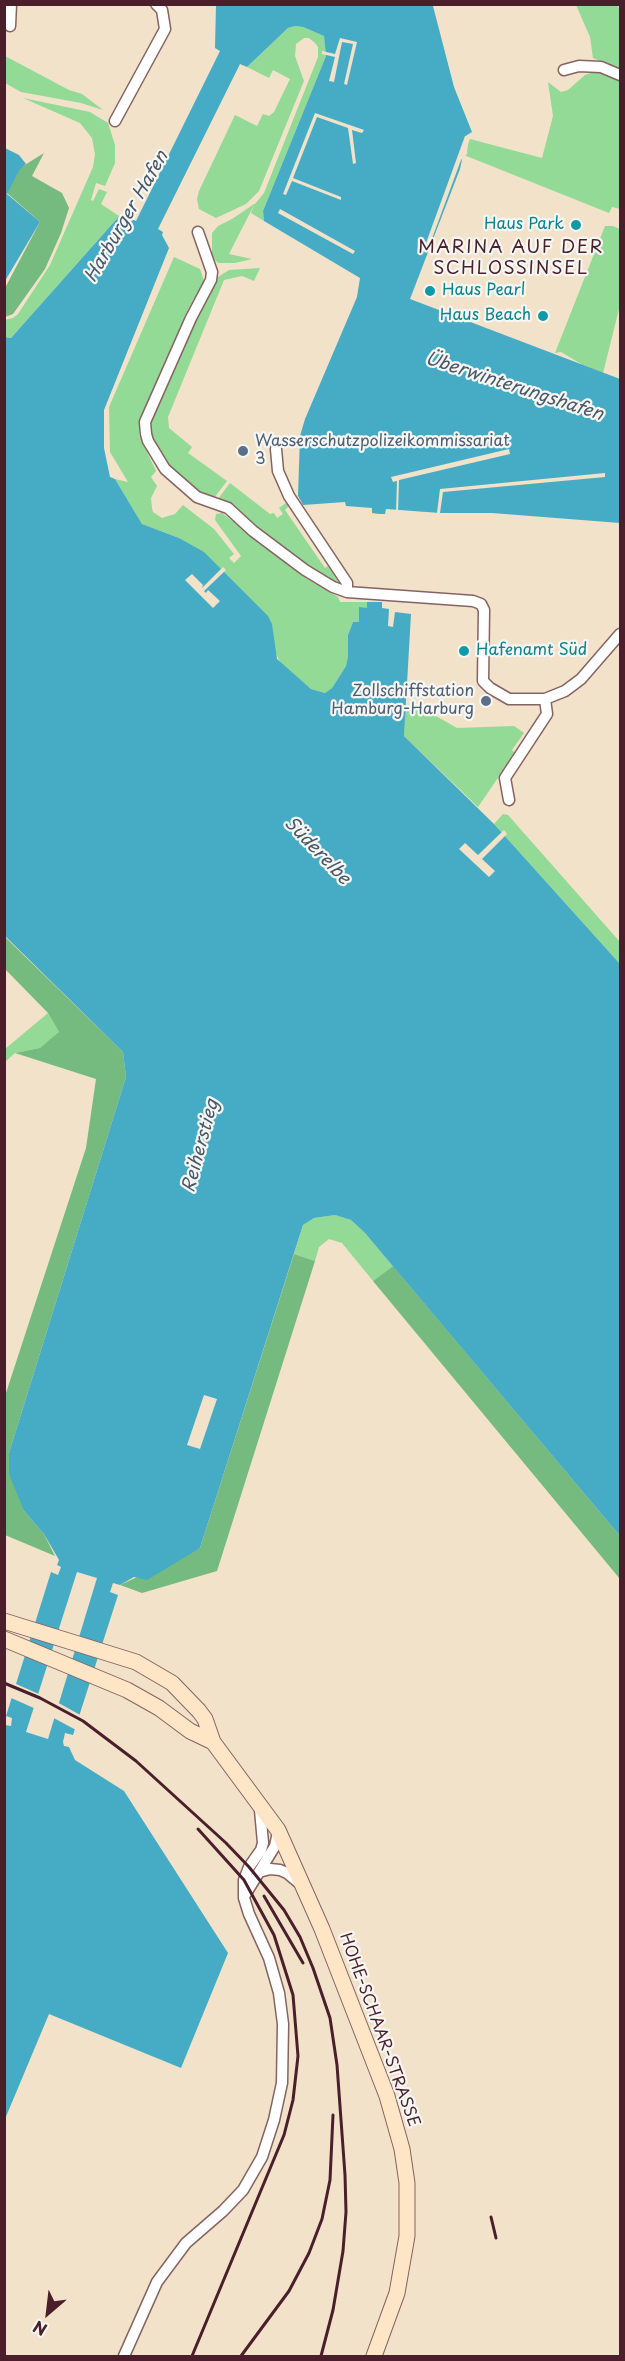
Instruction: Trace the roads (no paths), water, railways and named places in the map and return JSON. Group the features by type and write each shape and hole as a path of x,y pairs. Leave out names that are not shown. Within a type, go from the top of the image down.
{"main road":[{"name":"HOHE-SCHAAR-STRASSE","path":"4,1621 110,1653 142,1665 172,1683 192,1702 205,1719 213,1742 278,1830 282,1847 306,1891 387,2096 399,2135 407,2183 407,2236 402,2268 390,2315 374,2356"},
{"name":"HOHE-SCHAAR-STRASSE","path":"11,1642 103,1680 159,1708 190,1731 213,1742"}],"street":[{"path":"10,26 11,4"},
{"path":"115,121 165,29 162,10 156,4"},
{"path":"564,70 579,66 601,67 621,75"},
{"path":"198,232 212,272 211,280 147,416 146,434 165,469 197,496 228,508 253,531 324,583 347,592 475,601 481,604 484,610 485,684 509,699 545,699 565,692 581,680 621,634"},
{"path":"276,449 278,471 289,496 347,583 347,592"},
{"path":"509,800 505,778 547,714 545,699"},
{"path":"124,2356 157,2282 186,2243 243,2190 262,2157 274,2120 282,2083 283,2024 279,1994 269,1958 244,1898 246,1873 261,1850 263,1830 259,1802"},
{"path":"261,1850 282,1847"},
{"path":"244,1898 259,1872 282,1847"},
{"path":"259,1872 270,1869 284,1871 306,1891"}],"water":[{"path":"216,5 441,5 433,6 454,87 472,132 467,135 460,169 410,299 620,379 620,523 492,513 440,513 386,509 385,514 379,514 372,513 372,508 346,506 345,502 303,505 298,496 300,436 305,419 357,297 360,278 264,221 263,211 326,56 324,36 295,26 288,28 247,67 240,64 158,229 163,232 162,235 169,248 104,410 104,448 110,477 115,479 142,524 179,538 204,552 268,616 272,624 277,659 311,689 325,693 332,688 346,666 348,635 353,622 359,622 359,607 367,608 367,602 382,602 382,608 389,609 388,626 393,627 395,612 411,614 404,736 494,824 620,964 620,1536 365,1233 351,1220 335,1215 314,1218 303,1225 200,1548 147,1580 134,1577 120,1585 113,1583 110,1592 118,1595 73,1735 65,1733 63,1742 64,1746 69,1747 75,1760 124,1791 228,1953 181,2068 49,2014 5,2119 5,1725 11,1726 12,1718 6,1716 51,1572 58,1575 61,1567 57,1565 59,1560 44,1534 24,1511 9,1474 9,1453 126,1077 123,1052 5,936 5,337 11,338 121,214 136,221 220,51 215,48","holes":["77,1572 97,1578 48,1739 26,1732"]},
{"path":"5,148 19,155 26,164 20,169 7,194 40,222 5,281"}],"railway":[{"path":"4,1683 40,1698 83,1721 136,1761 249,1867 284,1910 300,1937 330,2018 337,2065 345,2175 346,2212 343,2251 333,2310 321,2356"},
{"path":"192,2356 284,2135 293,2100 298,2056 293,1995 274,1935 244,1880 198,1829"},
{"path":"264,1896 303,1963"},
{"path":"241,2356 289,2291 309,2253 322,2219 330,2180 333,2115"},
{"path":"491,2217 496,2238"}],"place":[{"name":"Haus Park","path":"576,225"},
{"name":"Haus Pearl","path":"430,291"},
{"name":"Haus Beach","path":"543,316"},
{"name":"Wasserschutzpolizeikommissariat 3","path":"243,451"},
{"name":"Hafenamt Süd","path":"464,651"},
{"name":"Zollschiffstation Hamburg-Harburg","path":"486,701"}],"district":[{"name":"MARINA AUF DER SCHLOSSINSEL","path":"511,258"}],"water label":[{"name":"Harburger Hafen","path":"127,217"},
{"name":"Überwinterungshafen","path":"514,387"},
{"name":"Süderelbe","path":"317,851"},
{"name":"Reiherstieg","path":"201,1146"}]}
